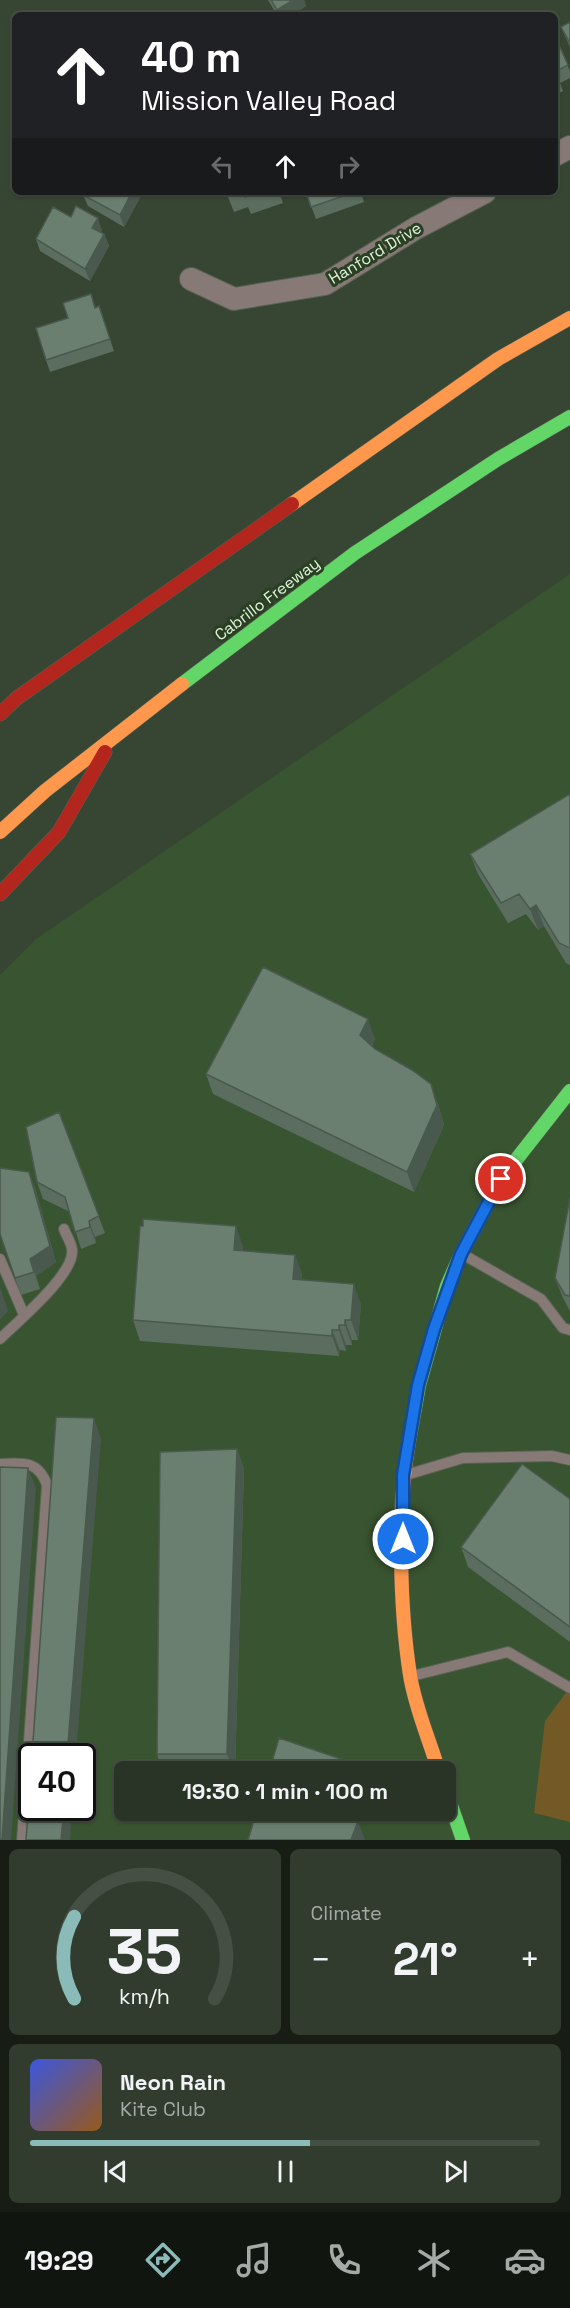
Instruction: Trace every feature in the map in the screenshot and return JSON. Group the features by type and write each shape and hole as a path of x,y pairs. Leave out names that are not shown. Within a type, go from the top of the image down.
{"main road":[{"path":"0,714 17,698 498,359 570,318"},
{"name":"Cabrillo Freeway","path":"0,832 45,791 115,735 355,553 498,459 570,417"},
{"path":"0,894 59,832 115,735"},
{"path":"437,1761 410,1677 403,1581 403,1475 418,1385 447,1286 461,1254 501,1179 570,1091"},
{"path":"456,1820 463,1840"}],"street":[{"name":"Hanford Drive","path":"191,279 234,299 325,284 416,228 478,195"}],"lane":[{"path":"0,1339 68,1268 73,1251 64,1229"},
{"path":"461,1254 541,1299 563,1328 570,1329"},
{"path":"0,1258 24,1315"},
{"path":"403,1475 464,1458 552,1456 570,1460"},
{"path":"0,1464 27,1463 42,1472 47,1485 22,1840"},
{"path":"410,1677 508,1652 570,1688"}],"shaded area":[{"path":"570,574 570,1840 0,1840 0,975 36,939"},
{"path":"570,1687 570,1822 534,1813 545,1721"}],"building":[{"path":"271,0 293,0 277,10"},
{"path":"570,22 570,43 561,27"},
{"path":"558,43 568,65 558,70"},
{"path":"83,195 130,195 120,215"},
{"path":"307,195 346,195 311,207"},
{"path":"76,206 98,218 92,228 104,234 85,269 36,239 53,207 71,217"},
{"path":"91,294 95,308 99,306 110,339 46,360 36,328 68,318 63,303"},
{"path":"570,794 570,948 559,943 536,905 530,909 519,894 501,903 470,854"},
{"path":"263,967 368,1019 360,1035 375,1049 412,1070 431,1084 437,1105 407,1172 206,1074"},
{"path":"59,1112 99,1216 89,1221 90,1227 75,1232 65,1197 37,1182 26,1127"},
{"path":"0,1168 29,1172 50,1246 30,1259 34,1272 15,1278 0,1234"},
{"path":"570,1198 570,1296 565,1295 555,1278"},
{"path":"143,1219 236,1226 234,1250 295,1255 293,1279 354,1284 351,1320 345,1320 345,1325 339,1325 339,1330 332,1330 332,1336 133,1320 140,1226 143,1226"},
{"path":"56,1417 94,1418 68,1743 33,1743"},
{"path":"237,1449 227,1754 157,1754 160,1452"},
{"path":"522,1464 570,1499 570,1627 461,1547"},
{"path":"0,1467 28,1468 2,1840 0,1840"},
{"path":"279,1738 347,1761 272,1761"},
{"path":"27,1821 63,1821 61,1840 26,1840"},
{"path":"254,1821 358,1821 351,1840 248,1840"}],"traffic: fast":[{"path":"182,684 355,553 498,459 570,417"},
{"path":"408,1447 419,1385 447,1286 461,1254 501,1179 570,1091"},
{"path":"456,1820 463,1840"}],"traffic: slow":[{"path":"292,504 498,359 570,318"},
{"path":"0,832 45,791 182,684"},
{"path":"408,1447 401,1530 404,1621 415,1700 435,1761"}],"traffic: jam":[{"path":"0,714 17,698 292,504"},
{"path":"0,894 59,832 105,752"}],"route":[{"path":"403,1539 403,1475 418,1385 447,1286 461,1254 501,1179"}]}
